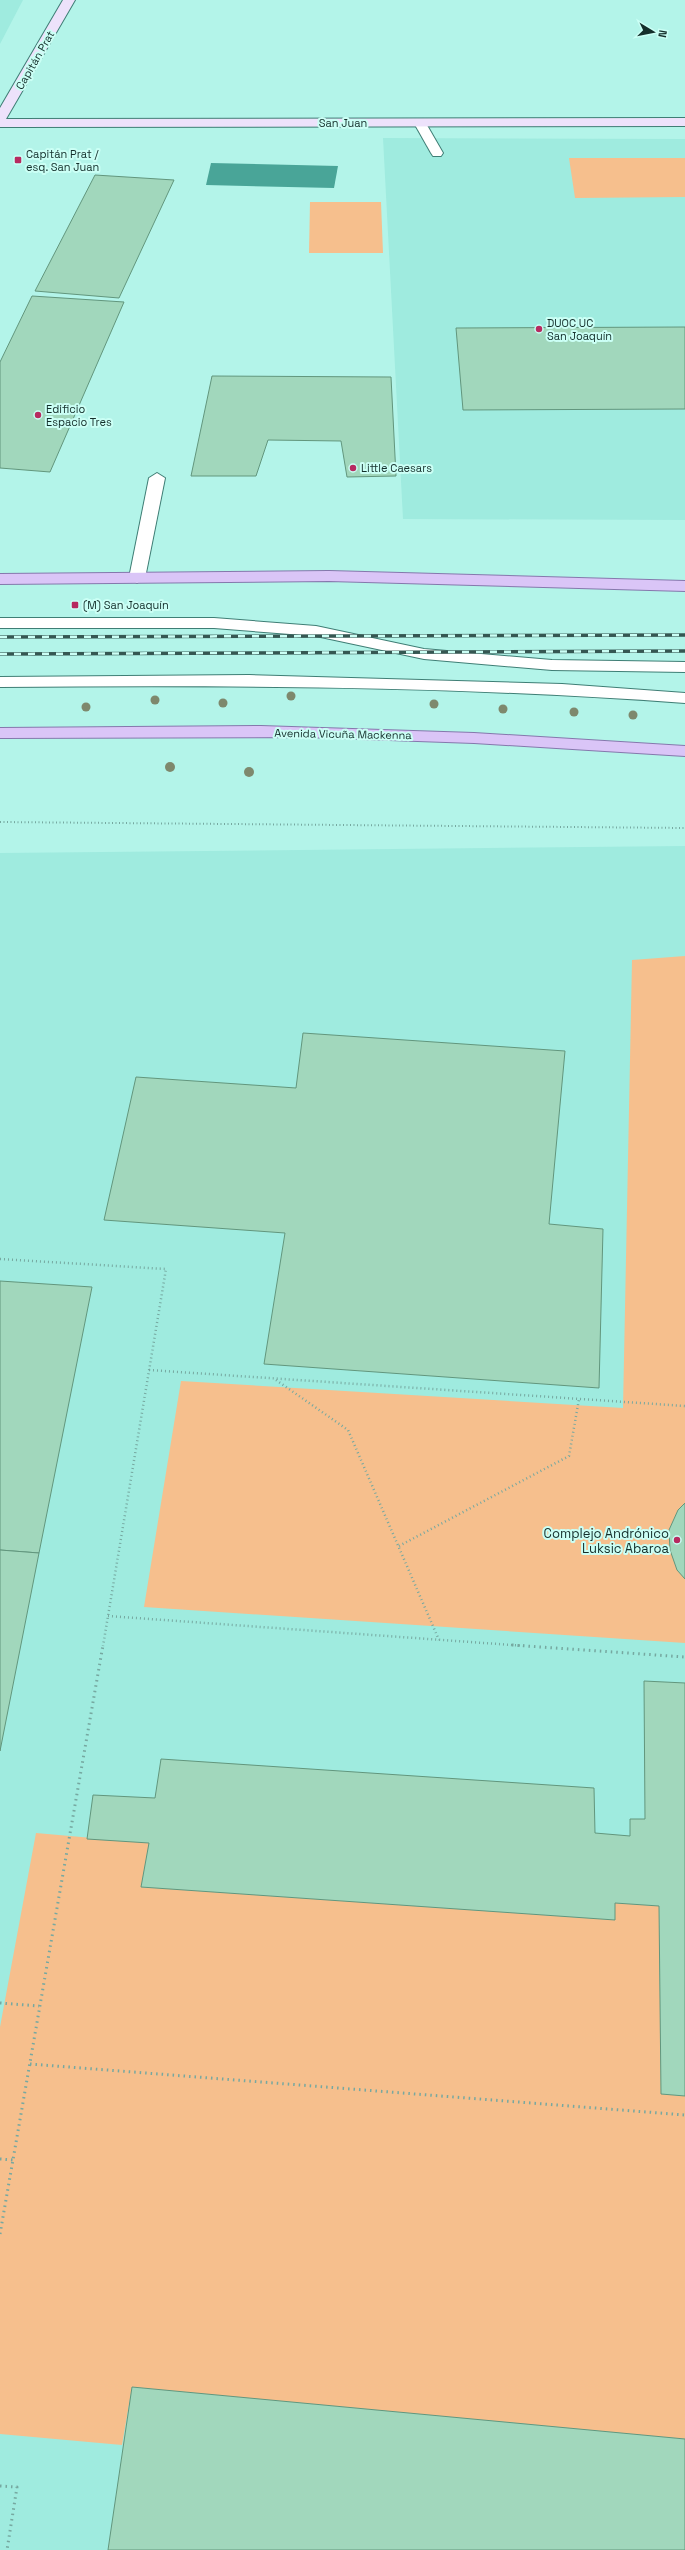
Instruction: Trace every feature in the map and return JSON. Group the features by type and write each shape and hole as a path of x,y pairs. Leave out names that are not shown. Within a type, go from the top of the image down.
{"main road":[{"path":"0,578 329,576 685,586"},
{"name":"Avenida Vicuña Mackenna","path":"0,733 200,731 347,733 500,738 685,751"}],"street":[{"name":"Capitán Prat","path":"0,119 69,0"},
{"name":"San Juan","path":"0,123 685,122"}],"lane":[{"path":"420,123 437,153"},
{"path":"137,578 157,478"},
{"path":"0,623 214,623 316,632 424,654 552,665 685,667"},
{"path":"0,682 249,680 562,689 685,698"}],"path":[{"path":"0,822 685,828"},
{"path":"0,1259 166,1269 108,1616 0,2234"},
{"path":"149,1370 275,1380 685,1406"},
{"path":"275,1380 348,1430 439,1640"},
{"path":"399,1546 569,1456 580,1399"},
{"path":"108,1616 685,1657"},
{"path":"0,2003 40,2006"},
{"path":"30,2064 685,2115"},
{"path":"0,2159 13,2160"},
{"path":"0,2486 17,2487 7,2550"}],"shaded area":[{"path":"0,0 23,0 0,44"},
{"name":"DUOC UC San Joaquín","path":"383,138 685,139 685,520 403,519"},
{"path":"569,158 685,158 685,197 575,198"},
{"path":"211,163 338,166 334,188 206,185"},
{"path":"310,202 381,202 383,253 309,253"},
{"path":"685,846 685,2550 0,2550 0,853"},
{"path":"685,956 685,1643 144,1607 181,1381 623,1408 632,960"},
{"path":"36,1833 149,1843 141,1887 615,1920 615,1903 659,1906 661,2094 685,2096 685,2439 132,2387 122,2445 0,2434 0,2027"}],"building":[{"path":"95,175 174,180 119,298 35,291"},
{"name":"Edificio Espacio Tres","path":"32,296 124,302 50,472 0,468 0,362"},
{"name":"DUOC UC San Joaquín","path":"685,327 685,409 463,410 456,328"},
{"path":"212,376 391,377 396,476 347,477 341,441 268,440 256,476 191,476"},
{"path":"303,1033 565,1051 549,1224 603,1229 599,1388 264,1364 285,1233 104,1220 136,1077 296,1088"},
{"path":"0,1281 92,1287 39,1553 0,1550"},
{"name":"Complejo Andrónico Luksic Abaroa","path":"685,1503 685,1579 677,1570 670,1550 669,1530 678,1510"},
{"path":"0,1550 39,1553 0,1751"},
{"path":"644,1681 685,1683 685,2096 661,2094 659,1906 615,1903 615,1920 141,1887 149,1843 87,1839 93,1795 155,1798 161,1759 594,1788 595,1833 630,1836 630,1819 645,1819"},
{"path":"132,2387 685,2439 685,2550 108,2550"}],"railway":[{"path":"0,637 685,635"},
{"path":"0,654 685,651"}],"place":[{"name":"Capitán Prat / esq. San Juan","path":"18,160"},
{"name":"DUOC UC San Joaquín","path":"539,329"},
{"name":"Edificio Espacio Tres","path":"38,415"},
{"name":"Little Caesars","path":"353,468"},
{"name":"(M) San Joaquín","path":"75,605"},
{"name":"Complejo Andrónico Luksic Abaroa","path":"677,1540"}]}
